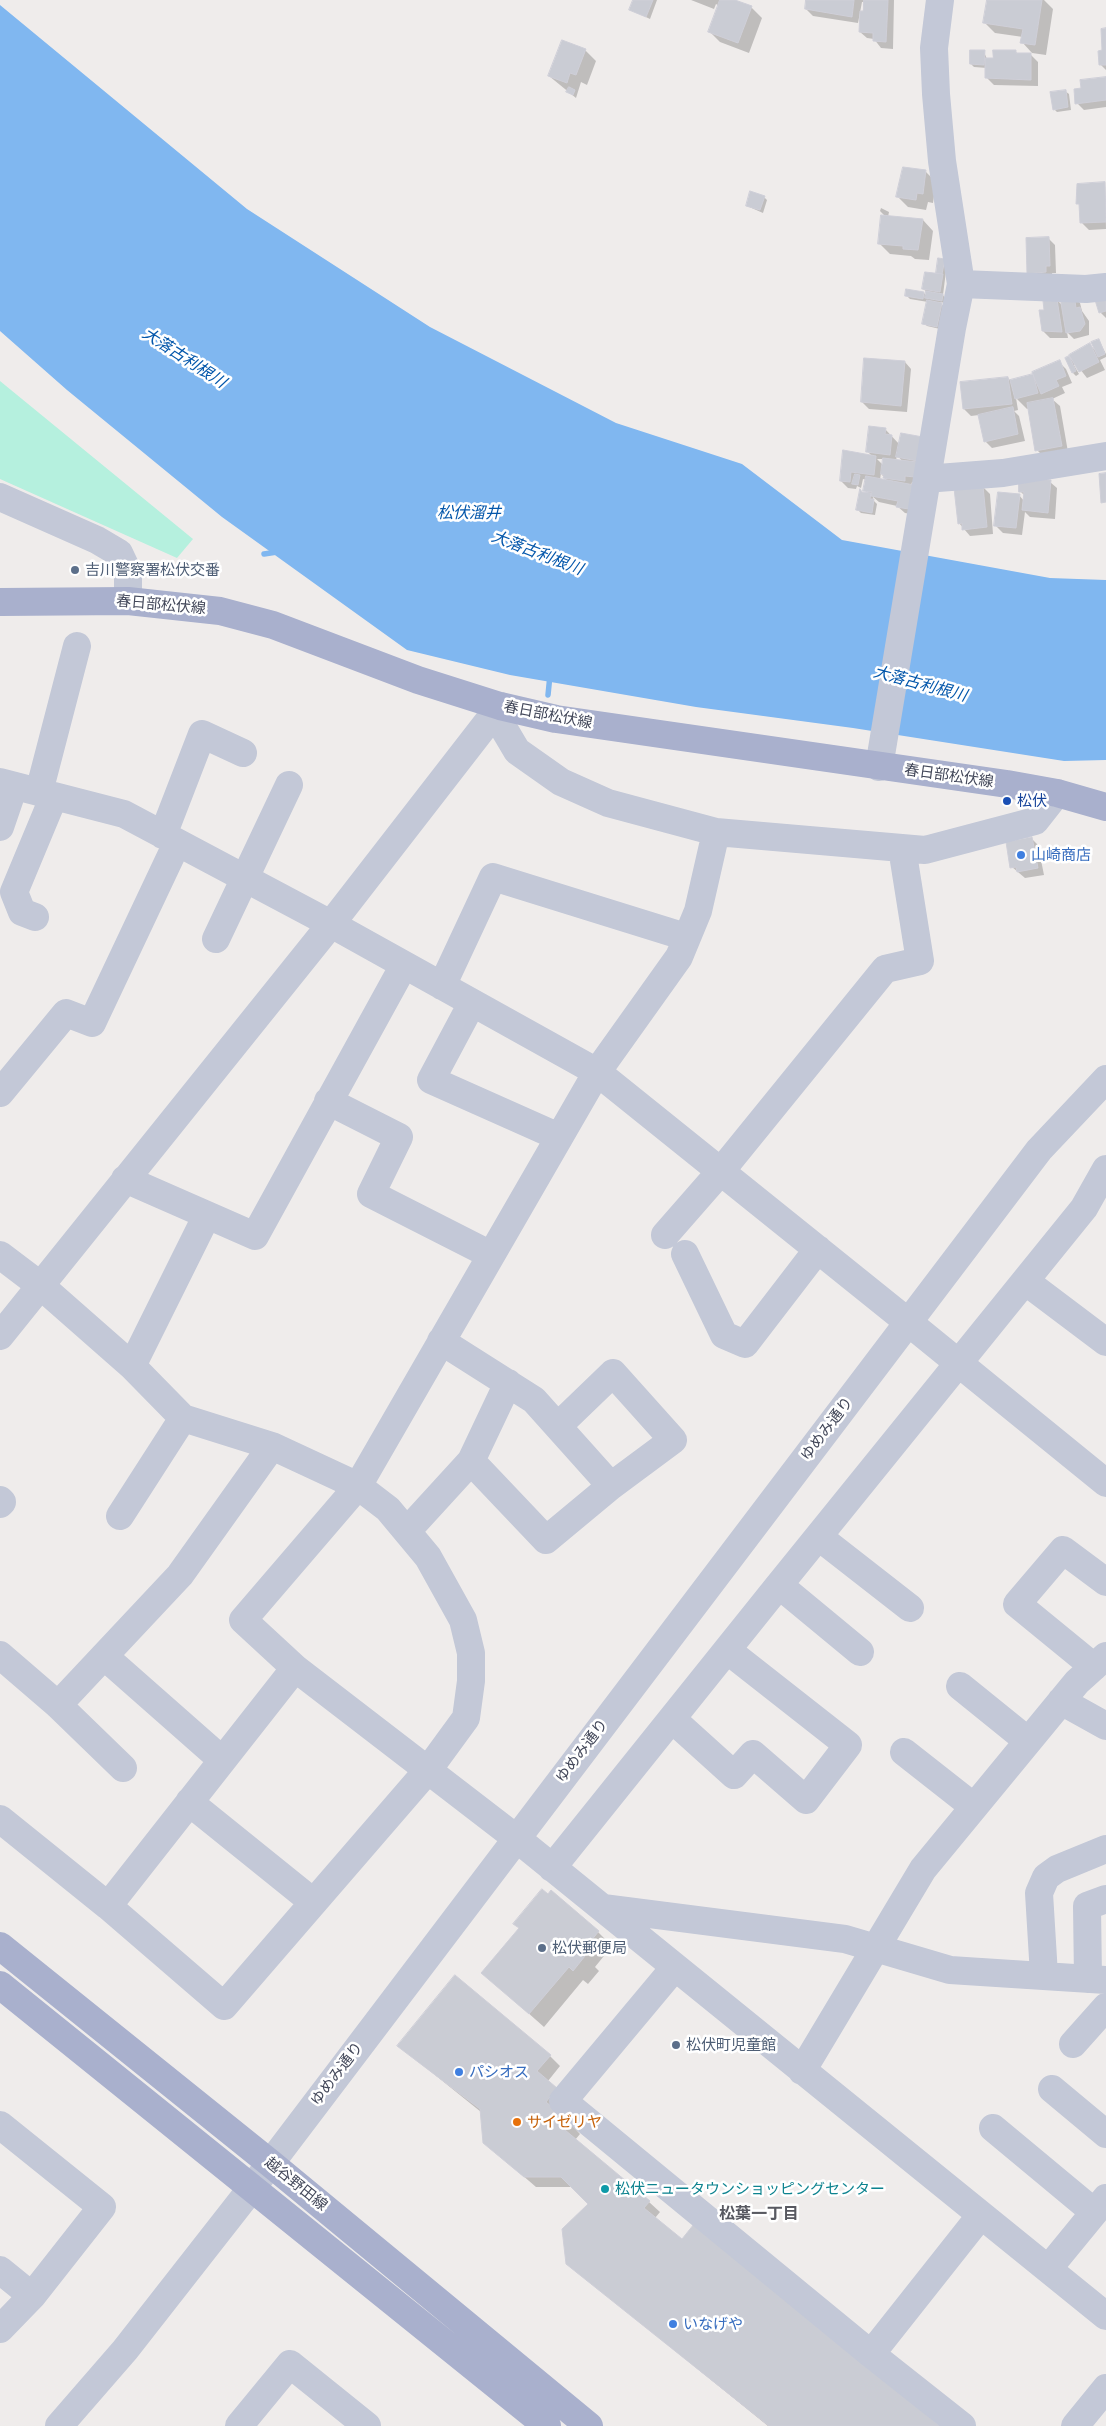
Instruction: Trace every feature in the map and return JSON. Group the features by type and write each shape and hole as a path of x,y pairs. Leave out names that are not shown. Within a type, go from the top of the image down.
{"main road":[{"name":"春日部松伏線","path":"0,602 128,601 220,611 273,625 418,680 500,706 556,719 881,757 1057,793 1106,807"},
{"name":"越谷野田線","path":"0,1946 270,2163 589,2426"},
{"name":"越谷野田線","path":"0,1986 547,2426"}],"street":[{"path":"881,757 916,542 962,284 942,161 936,94 934,48 940,0"},
{"path":"962,284 1086,289 1106,287"},
{"path":"928,477 938,478 1003,473 1106,456"},
{"path":"0,497 97,540 119,553 128,572 128,601"},
{"path":"35,918 22,912 14,892 27,789 77,646"},
{"path":"500,706 504,729 517,751 561,782 608,803 716,832 925,850 1035,821 1057,793"},
{"path":"0,1336 331,924 500,706"},
{"path":"0,1093 66,1013 92,1023 170,839 202,734 242,753"},
{"path":"216,939 289,785"},
{"path":"0,827 27,789"},
{"path":"27,789 124,814 331,924 596,1072 818,1249 1106,1484"},
{"path":"716,832 698,911 679,957 596,1072 358,1486 243,1620 295,1668 516,1838 1106,2316"},
{"path":"665,1235 721,1171 885,969 920,961 902,848"},
{"path":"442,986 493,877 686,937"},
{"path":"125,1179 255,1236 404,965"},
{"path":"472,1003 431,1080 559,1137"},
{"name":"ゆめみ通り","path":"59,2426 125,2350 251,2189 1039,1150 1106,1079"},
{"path":"328,1101 399,1137 371,1194 491,1255"},
{"path":"552,1868 1084,1208 1106,1169"},
{"path":"132,1366 207,1215"},
{"path":"685,1254 724,1335 746,1344 818,1249"},
{"path":"0,1255 41,1286 132,1366 183,1418 272,1446 358,1486 388,1509 428,1557 463,1620 471,1653 471,1681 466,1718 428,1770 224,2006 108,1906 0,1819"},
{"path":"1025,1281 1106,1342"},
{"path":"441,1341 534,1400 611,1486"},
{"path":"471,1461 546,1540 611,1486 673,1440 613,1373 558,1426"},
{"path":"407,1531 471,1461 508,1383"},
{"path":"120,1516 183,1418"},
{"path":"58,1706 180,1576 272,1446"},
{"path":"0,1500 2,1502 0,1504"},
{"path":"819,1536 910,1608"},
{"path":"802,2071 923,1869 1077,1682 1100,1661 1017,1604 1063,1550 1106,1582"},
{"path":"779,1585 860,1652"},
{"path":"672,1719 734,1775 753,1754 806,1800 848,1745 727,1650"},
{"path":"0,1655 58,1706 123,1768"},
{"path":"104,1656 222,1760"},
{"path":"108,1906 295,1668"},
{"path":"960,1686 1028,1741"},
{"path":"1061,1701 1106,1726"},
{"path":"904,1752 974,1807"},
{"path":"189,1802 314,1902"},
{"path":"1044,1975 1039,1893 1046,1877 1057,1869 1106,1849"},
{"path":"603,1908 845,1938 874,1949 950,1970 1097,1979 1087,1906 1106,1899"},
{"path":"674,1967 563,2101 871,2354 962,2426"},
{"path":"1074,2044 1106,2007"},
{"path":"1052,2089 1106,2134"},
{"path":"0,2125 102,2207 32,2296 0,2330"},
{"path":"993,2128 1100,2205 1048,2269"},
{"path":"871,2354 981,2215"},
{"path":"0,2270 32,2296"},
{"path":"239,2426 290,2364 366,2426"},
{"path":"1075,2426 1106,2388"}],"green space":[{"path":"0,381 193,539 177,558 0,479"}],"water":[{"name":"松伏溜井","path":"0,5 247,209 430,327 616,423 742,464 842,540 1050,578 1106,580 1106,760 1064,761 853,728 696,707 510,675 407,650 222,517 67,390 0,331"}],"building":[{"path":"633,0 653,0 646,17 629,10"},
{"path":"720,0 735,0 752,6 738,43 708,32"},
{"path":"806,0 854,0 852,17 805,9"},
{"path":"864,0 888,0 886,42 873,41 873,33 859,32 860,11 863,11"},
{"path":"987,0 1042,0 1035,45 1020,43 1023,29 983,23"},
{"path":"1106,28 1106,65 1099,65 1098,51 1102,50 1101,29"},
{"path":"562,40 586,49 576,75 570,73 567,83 548,76"},
{"path":"970,50 985,50 984,65 970,64"},
{"path":"993,50 1016,50 1016,53 1031,53 1031,80 985,78 985,58 993,58"},
{"path":"1106,77 1106,100 1075,104 1074,89 1081,88 1080,80"},
{"path":"569,87 575,90 573,95 566,92"},
{"path":"1066,90 1068,107 1053,110 1050,92"},
{"path":"903,167 926,170 923,194 917,193 916,200 896,197"},
{"path":"1105,182 1106,222 1080,223 1079,204 1076,204 1077,184"},
{"path":"750,191 765,196 760,210 746,206"},
{"path":"881,215 923,219 918,250 903,249 903,246 878,244"},
{"path":"1049,237 1050,266 1046,266 1046,272 1027,274 1026,238"},
{"path":"938,258 945,259 942,274 936,273"},
{"path":"925,272 943,274 940,292 922,289"},
{"path":"906,289 924,292 923,299 905,296"},
{"path":"926,291 943,294 942,301 925,298"},
{"path":"1074,295 1076,308 1080,307 1085,324 1080,331 1066,333 1060,297"},
{"path":"1106,297 1106,311 1099,313 1095,300"},
{"path":"1057,299 1062,332 1042,331 1039,310 1044,310 1043,301"},
{"path":"927,300 942,303 937,327 922,324"},
{"path":"1099,339 1105,354 1098,357 1091,342"},
{"path":"1090,343 1099,362 1079,372 1069,355"},
{"path":"1069,356 1076,371 1072,373 1065,358"},
{"path":"864,358 905,361 901,406 861,402"},
{"path":"1060,360 1066,376 1056,380 1059,386 1041,394 1032,372"},
{"path":"1033,374 1038,393 1015,399 1010,380"},
{"path":"1008,377 1012,404 963,409 960,382"},
{"path":"1053,398 1062,446 1035,451 1027,403"},
{"path":"1013,407 1018,434 984,442 978,415"},
{"path":"869,426 886,428 885,434 892,435 890,455 866,452"},
{"path":"901,433 923,437 918,461 896,457"},
{"path":"843,450 876,456 874,475 851,472 850,482 840,481"},
{"path":"883,458 917,462 915,477 905,476 905,481 883,478 884,475 881,474"},
{"path":"1106,473 1106,502 1101,503 1099,474"},
{"path":"855,474 860,475 858,485 852,484"},
{"path":"866,476 914,485 909,509 896,507 898,501 871,496 872,492 863,491"},
{"path":"1019,478 1051,480 1048,513 1022,510 1024,492 1019,492"},
{"path":"983,486 987,527 962,530 962,523 958,524 954,488"},
{"path":"860,489 862,492 871,493 870,499 874,499 872,513 856,510"},
{"path":"998,492 1020,494 1016,528 994,526"},
{"path":"1032,837 1038,868 1017,872 1016,867 1010,868 1006,842"},
{"path":"542,1889 548,1894 551,1890 599,1931 581,1953 585,1956 573,1971 569,1967 529,2014 481,1973 519,1928 513,1924"},
{"name":"松伏ニュータウンショッピングセンター","path":"455,1975 551,2055 537,2071 557,2088 546,2102 571,2123 565,2130 650,2201 644,2208 682,2239 694,2224 940,2426 769,2426 566,2264 562,2229 588,2204 561,2177 524,2177 483,2143 480,2109 397,2046"}],"waterway":[{"path":"264,554 277,552"},
{"path":"548,695 550,675"}],"place":[{"name":"吉川警察署松伏交番","path":"75,570"},
{"name":"松伏","path":"1007,801"},
{"name":"山崎商店","path":"1021,855"},
{"name":"松伏郵便局","path":"542,1948"},
{"name":"松伏町児童館","path":"676,2045"},
{"name":"パシオス","path":"459,2072"},
{"name":"サイゼリヤ","path":"517,2122"},
{"name":"松伏ニュータウンショッピングセンター","path":"605,2189"},
{"name":"いなげや","path":"673,2324"}],"district":[{"name":"松葉一丁目","path":"759,2214"}],"water label":[{"name":"大落古利根川","path":"184,358"},
{"name":"大落古利根川","path":"537,553"},
{"name":"大落古利根川","path":"920,684"}]}
